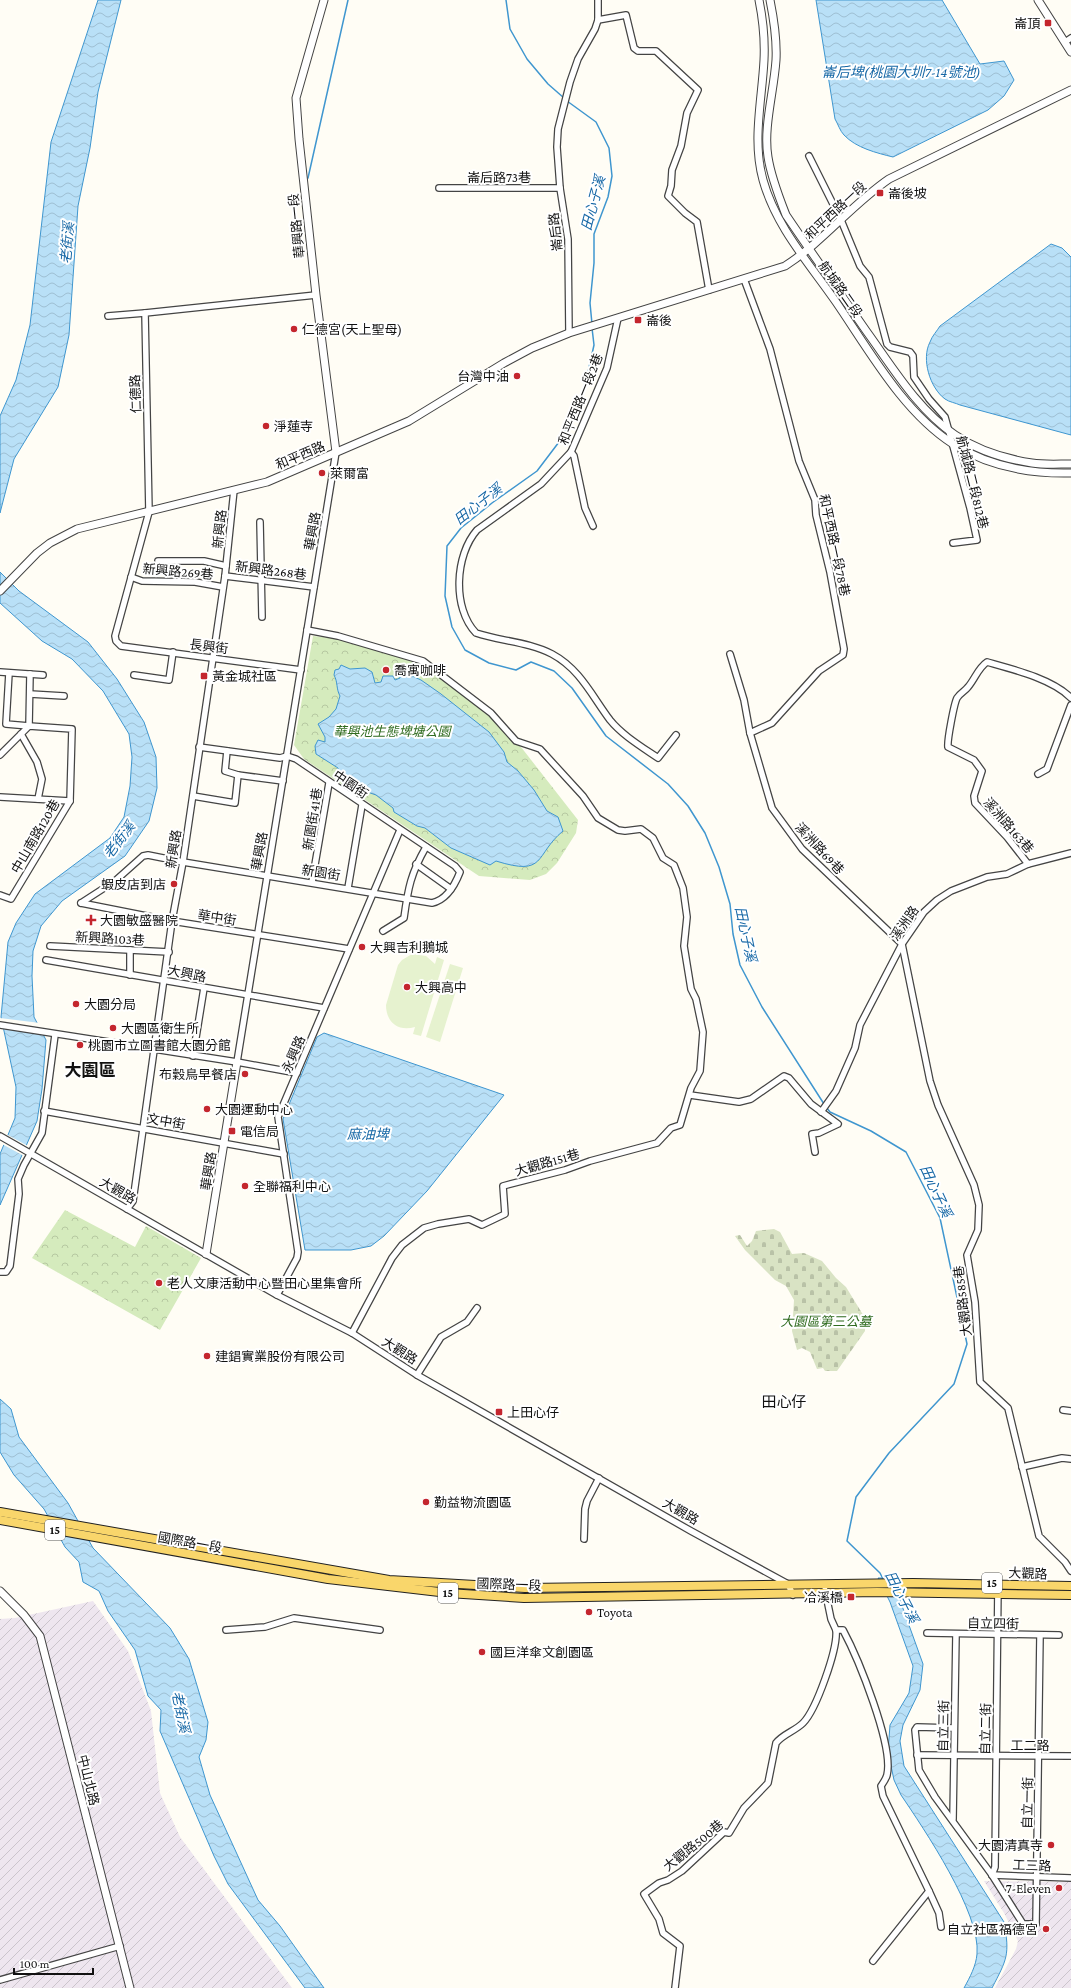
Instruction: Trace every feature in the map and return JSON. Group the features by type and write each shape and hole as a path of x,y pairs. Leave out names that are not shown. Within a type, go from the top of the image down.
{"main road":[{"name":"15","path":"2,1516 109,1535"},
{"name":"國際路一段","path":"109,1535 389,1580 498,1588 594,1588 788,1584"},
{"name":"國際路一段","path":"109,1535 328,1579 419,1590 524,1598 792,1595"},
{"name":"大觀路","path":"788,1584 913,1583 1071,1586"},
{"path":"594,1588 594,1597"},
{"name":"大觀路","path":"825,1594 877,1592 1071,1595"},
{"name":"15","path":"792,1595 825,1594"}],"street":[{"name":"華興路一段","path":"324,0 296,98 316,295 336,452"},
{"path":"598,0 598,20 626,14 634,48 638,51 656,51 698,90 687,114 681,146 672,170 671,186 668,196 685,213 697,222 709,290"},
{"name":"航城路二段","path":"759,0 764,40 764,60 758,135 759,159 763,180 780,223 890,380 913,409 934,429 953,444 1002,466 1023,471 1071,473"},
{"name":"航城路二段","path":"770,0 775,31 776,59 768,129 768,156 776,190 786,215 898,376 919,402 956,436 982,449 1007,458 1032,463 1071,464"},
{"path":"1038,0 1068,40 1071,52"},
{"name":"崙后路","path":"569,334 568,239 560,188 557,152 558,129 570,82 578,60 595,29 598,20"},
{"name":"和平西路一段","path":"580,330 785,266 809,250 877,187 889,179 1071,90"},
{"path":"809,156 841,220"},
{"name":"崙后路73巷","path":"439,188 560,188"},
{"name":"航城路二段812巷","path":"841,220 860,266 869,277 887,344 890,347 910,352 913,356 914,377 929,399 945,417 970,508 976,540 953,542"},
{"name":"和平西路一段78巷","path":"744,280 770,350 799,461 816,500 816,514 830,572 844,649 843,656 818,671 772,723 750,733"},
{"path":"108,316 316,295"},
{"name":"仁德路","path":"116,641 114,636 150,512 145,313"},
{"name":"和平西路一段2巷","path":"618,318 607,368 571,452 541,484 477,530 471,537 460,568 464,615 469,626 476,633 552,654 582,679 610,720 658,758 676,735"},
{"name":"和平西路","path":"0,591 37,553 50,543 77,529 267,482 409,421 504,363 532,348 580,330"},
{"name":"華興路","path":"206,1254 336,452"},
{"path":"571,452 574,456 585,508 593,526"},
{"name":"新興路","path":"127,1209 132,1201 172,921 193,796 212,657 225,576 234,490"},
{"path":"260,522 262,617"},
{"path":"158,561 204,561 226,566"},
{"name":"新興路268巷","path":"225,576 314,587"},
{"name":"新興路269巷","path":"131,577 142,581 195,582 223,586"},
{"path":"307,630 338,636 423,661 491,713 516,741 540,749 583,796 598,818 618,830 625,831 641,829 653,838 663,858 674,865 683,888 687,917 684,946 691,989 696,999 703,1032 700,1071 691,1088 690,1095 740,1102 751,1099 784,1076 789,1078 810,1104 838,1124 819,1133 812,1134 815,1152"},
{"name":"長興街","path":"116,641 121,646 301,670"},
{"path":"134,675 169,680 173,652"},
{"name":"溪洲路69巷","path":"730,654 744,700 750,733 772,808 802,849 902,944"},
{"name":"溪洲路163巷","path":"1028,864 1007,837 975,803 974,796 982,771 978,762 948,747 951,720 956,700 959,695 968,688 982,665 987,662 1028,674 1061,690 1071,698"},
{"path":"0,672 43,675"},
{"path":"9,673 6,724 72,729 70,801"},
{"path":"0,755 29,726 30,674"},
{"path":"30,694 64,696"},
{"path":"1038,774 1048,769 1071,705"},
{"path":"21,734 37,762 42,779 38,799"},
{"name":"中園街","path":"199,747 280,758 287,756 296,759 329,783 454,866 460,872 451,889"},
{"path":"227,751 225,771 238,775 283,781"},
{"path":"193,796 235,803 238,775"},
{"name":"新園街41巷","path":"312,882 329,783"},
{"name":"中山南路120巷","path":"0,797 70,801 11,899 0,895"},
{"path":"348,888 362,805"},
{"name":"永興路","path":"277,1294 297,1258 298,1252 278,1117 400,830"},
{"path":"383,931 404,918 409,882 416,864 426,847"},
{"name":"溪洲路","path":"822,1112 836,1091 855,1048 860,1025 902,944 924,912 937,900 951,891 987,877 1007,874 1028,864 1071,853"},
{"name":"新園街","path":"81,903 115,881 144,856 148,855 183,862 407,897 432,903 440,901 451,889"},
{"path":"416,864 451,889"},
{"name":"華中街","path":"81,903 172,921 349,949"},
{"name":"大觀路585巷","path":"902,944 930,1081 938,1105 974,1185 979,1205 980,1217 978,1230 967,1255 975,1302 980,1382 1008,1408 1039,1536 1065,1562 1071,1571"},
{"name":"新興路103巷","path":"50,946 168,952"},
{"path":"130,950 130,975"},
{"name":"大興路","path":"46,960 324,1008"},
{"path":"193,1056 204,988"},
{"path":"0,1026 237,1062 297,1073"},
{"path":"0,1272 6,1272 10,1266 19,1194 18,1179 29,1153 42,1133 54,1035"},
{"name":"大觀路151巷","path":"352,1333 392,1258 402,1245 424,1228 469,1219 482,1225 505,1214 502,1186 565,1170 590,1161 657,1143 671,1128 680,1125 690,1095"},
{"name":"文中街","path":"44,1111 224,1142 284,1154"},
{"name":"大觀路","path":"1,1137 277,1294 352,1333 417,1374 691,1531 788,1584"},
{"path":"417,1374 441,1337 467,1322 477,1308"},
{"path":"1063,1410 1071,1411"},
{"path":"1022,1467 1062,1458 1071,1459"},
{"path":"584,1539 584,1509 599,1478"},
{"path":"788,1584 792,1595"},
{"name":"大觀路500巷","path":"675,1988 680,1946 663,1934 659,1919 644,1894 659,1883 668,1880 682,1871 724,1832 729,1833 744,1808 768,1783 776,1743 803,1723 818,1696 835,1646 836,1630 825,1594 825,1584"},
{"name":"自立二街","path":"992,1875 995,1867 998,1584"},
{"name":"中山北路","path":"0,1591 24,1615 40,1636 130,1988"},
{"path":"226,1630 265,1627 294,1618 371,1630 380,1630"},
{"path":"836,1630 843,1630 853,1650 883,1734 887,1765 887,1776 881,1786 883,1796 939,1913 941,1927"},
{"name":"自立四街","path":"927,1633 1058,1635"},
{"name":"自立三街","path":"953,1819 956,1634"},
{"name":"自立一街","path":"992,1875 1023,1924 1036,1924 1040,1635"},
{"path":"954,1728 917,1727 915,1730 919,1770 935,1797 953,1819 992,1875"},
{"name":"工二路","path":"917,1755 1071,1756"},
{"name":"工三路","path":"992,1875 1071,1878"},
{"path":"873,1961 929,1891"},
{"path":"0,1980 120,1946"}],"shaded area":[{"path":"93,1601 128,1651 151,1711 160,1793 180,1837 292,1988 0,1988 0,1619 15,1618"},
{"path":"984,1881 1071,1882 1071,1988 995,1988 1016,1949 1018,1941 1004,1913"}],"green space":[{"name":"華興池生態埤塘公園","path":"313,636 341,639 414,661 428,667 489,712 512,740 521,747 578,820 576,833 557,863 546,874 530,880 479,876 304,759 294,745"},
{"path":"412,954 426,956 435,964 437,957 444,960 421,1036 413,1034 415,1027 403,1028 394,1024 388,1016 386,1005 398,965 402,960"},
{"path":"450,964 463,968 440,1042 426,1037"},
{"path":"65,1210 135,1247 146,1226 201,1258 160,1330 32,1258"},
{"name":"大園區第三公墓","path":"774,1229 780,1232 792,1254 804,1253 822,1261 836,1278 846,1287 865,1318 865,1331 837,1371 825,1371 823,1368 817,1369 810,1352 802,1348 797,1350 792,1331 794,1300 786,1286 775,1280 745,1250 735,1236 740,1235 747,1246 752,1241 756,1231"}],"water":[{"name":"老街溪","path":"98,0 121,0 98,92 90,148 78,206 69,335 58,387 14,459 0,513 0,416 16,380 30,325 51,142"},
{"name":"崙后埤(桃園大圳7-14號池)","path":"816,0 942,0 980,64 1004,61 1014,80 1004,96 988,110 893,157 861,147 849,140 844,135 835,119"},
{"path":"1051,244 1062,248 1071,257 1071,435 960,405 947,400 940,394 931,381 928,373 926,357 927,349 940,326"},
{"name":"老街溪","path":"0,572 19,591 88,642 117,679 144,722 156,757 157,788 149,821 125,856 62,901 41,926 33,951 32,976 34,1017 46,1040 42,1089 37,1121 0,1205 0,1154 15,1118 16,1087 1,1017 8,942 16,923 35,894 110,838 124,817 130,786 132,757 129,734 103,691 72,659 42,641 0,603"},
{"name":"華興池生態埤塘公園","path":"341,665 350,669 365,668 372,672 375,683 381,682 383,676 393,676 395,680 400,678 399,671 421,680 489,732 504,752 507,762 518,771 534,790 547,811 558,817 563,831 538,861 532,865 524,866 496,861 490,865 451,848 425,828 417,826 394,812 393,808 376,795 359,789 338,774 338,768 316,754 315,746 318,740 325,742 325,737 318,724 329,717 336,709 340,696 334,675 335,670 339,669"},
{"name":"麻油埤","path":"324,1033 504,1095 427,1191 384,1236 371,1246 351,1250 305,1250 283,1119 317,1037"},
{"name":"老街溪","path":"0,1399 11,1409 19,1437 68,1503 93,1548 170,1628 189,1659 208,1722 206,1740 199,1757 210,1795 258,1900 280,1926 324,1988 305,1988 228,1884 214,1856 160,1731 161,1710 148,1696 135,1650 108,1611 99,1591 83,1582 79,1562 65,1547 44,1509 14,1475 0,1452"},
{"path":"878,1578 892,1578 923,1664 920,1690 903,1725 900,1741 904,1766 1004,1922 1007,1942 1006,1956 992,1988 964,1988 974,1967 977,1954 976,1937 970,1917 949,1872 923,1828 901,1795 894,1780 888,1752 890,1725 909,1693 913,1666 890,1602"}],"pier":[{"path":"0,1018 40,1023 45,1035 2,1029"},
{"path":"6,1134 28,1146 24,1156 2,1144"}],"waterway":[{"path":"308,178 348,0"},
{"name":"田心子溪","path":"506,0 510,29 527,59 548,84 564,98"},
{"name":"田心子溪","path":"567,101 596,122 609,148 612,176 608,197 594,234 594,263 590,303 592,324"},
{"name":"田心子溪","path":"592,328 594,345 588,372 579,403 559,442 537,471 492,503 461,528 447,546 445,596 452,627 465,650 489,663 516,670 531,662 554,671 572,688 606,736 668,784 688,806 705,833 719,867 730,904 733,934 740,965 762,1007 824,1104"},
{"name":"田心子溪","path":"826,1107 830,1112 871,1131 906,1152 940,1218 967,1344 954,1384 889,1453 856,1497 847,1541 880,1573 883,1579"}],"place":[{"name":"崙頂","path":"1048,23"},
{"name":"崙後坡","path":"880,193"},
{"name":"崙後","path":"638,320"},
{"name":"仁德宮(天上聖母)","path":"294,329"},
{"name":"台灣中油","path":"517,376"},
{"name":"淨蓮寺","path":"266,426"},
{"name":"萊爾富","path":"322,473"},
{"name":"喬寓咖啡","path":"386,670"},
{"name":"黃金城社區","path":"204,676"},
{"name":"蝦皮店到店","path":"174,884"},
{"name":"大園敏盛醫院","path":"91,920"},
{"name":"大興吉利鵝城","path":"362,947"},
{"name":"大興高中","path":"407,987"},
{"name":"大園分局","path":"76,1004"},
{"name":"大園區衛生所","path":"113,1028"},
{"name":"桃園市立圖書館大園分館","path":"80,1045"},
{"name":"布穀鳥早餐店","path":"245,1074"},
{"name":"大園運動中心","path":"207,1109"},
{"name":"電信局","path":"232,1131"},
{"name":"全聯福利中心","path":"245,1186"},
{"name":"老人文康活動中心暨田心里集會所","path":"159,1283"},
{"name":"建錩實業股份有限公司","path":"207,1356"},
{"name":"上田心仔","path":"499,1412"},
{"name":"勤益物流園區","path":"426,1502"},
{"name":"冾溪橋","path":"851,1597"},
{"name":"Toyota","path":"589,1612"},
{"name":"國巨洋傘文創園區","path":"482,1652"},
{"name":"大園清真寺","path":"1051,1845"},
{"name":"7-Eleven","path":"1059,1888"},
{"name":"自立社區福德宮","path":"1046,1929"}],"district":[{"name":"大園區","path":"90,1070"},
{"name":"田心仔","path":"784,1402"}]}
